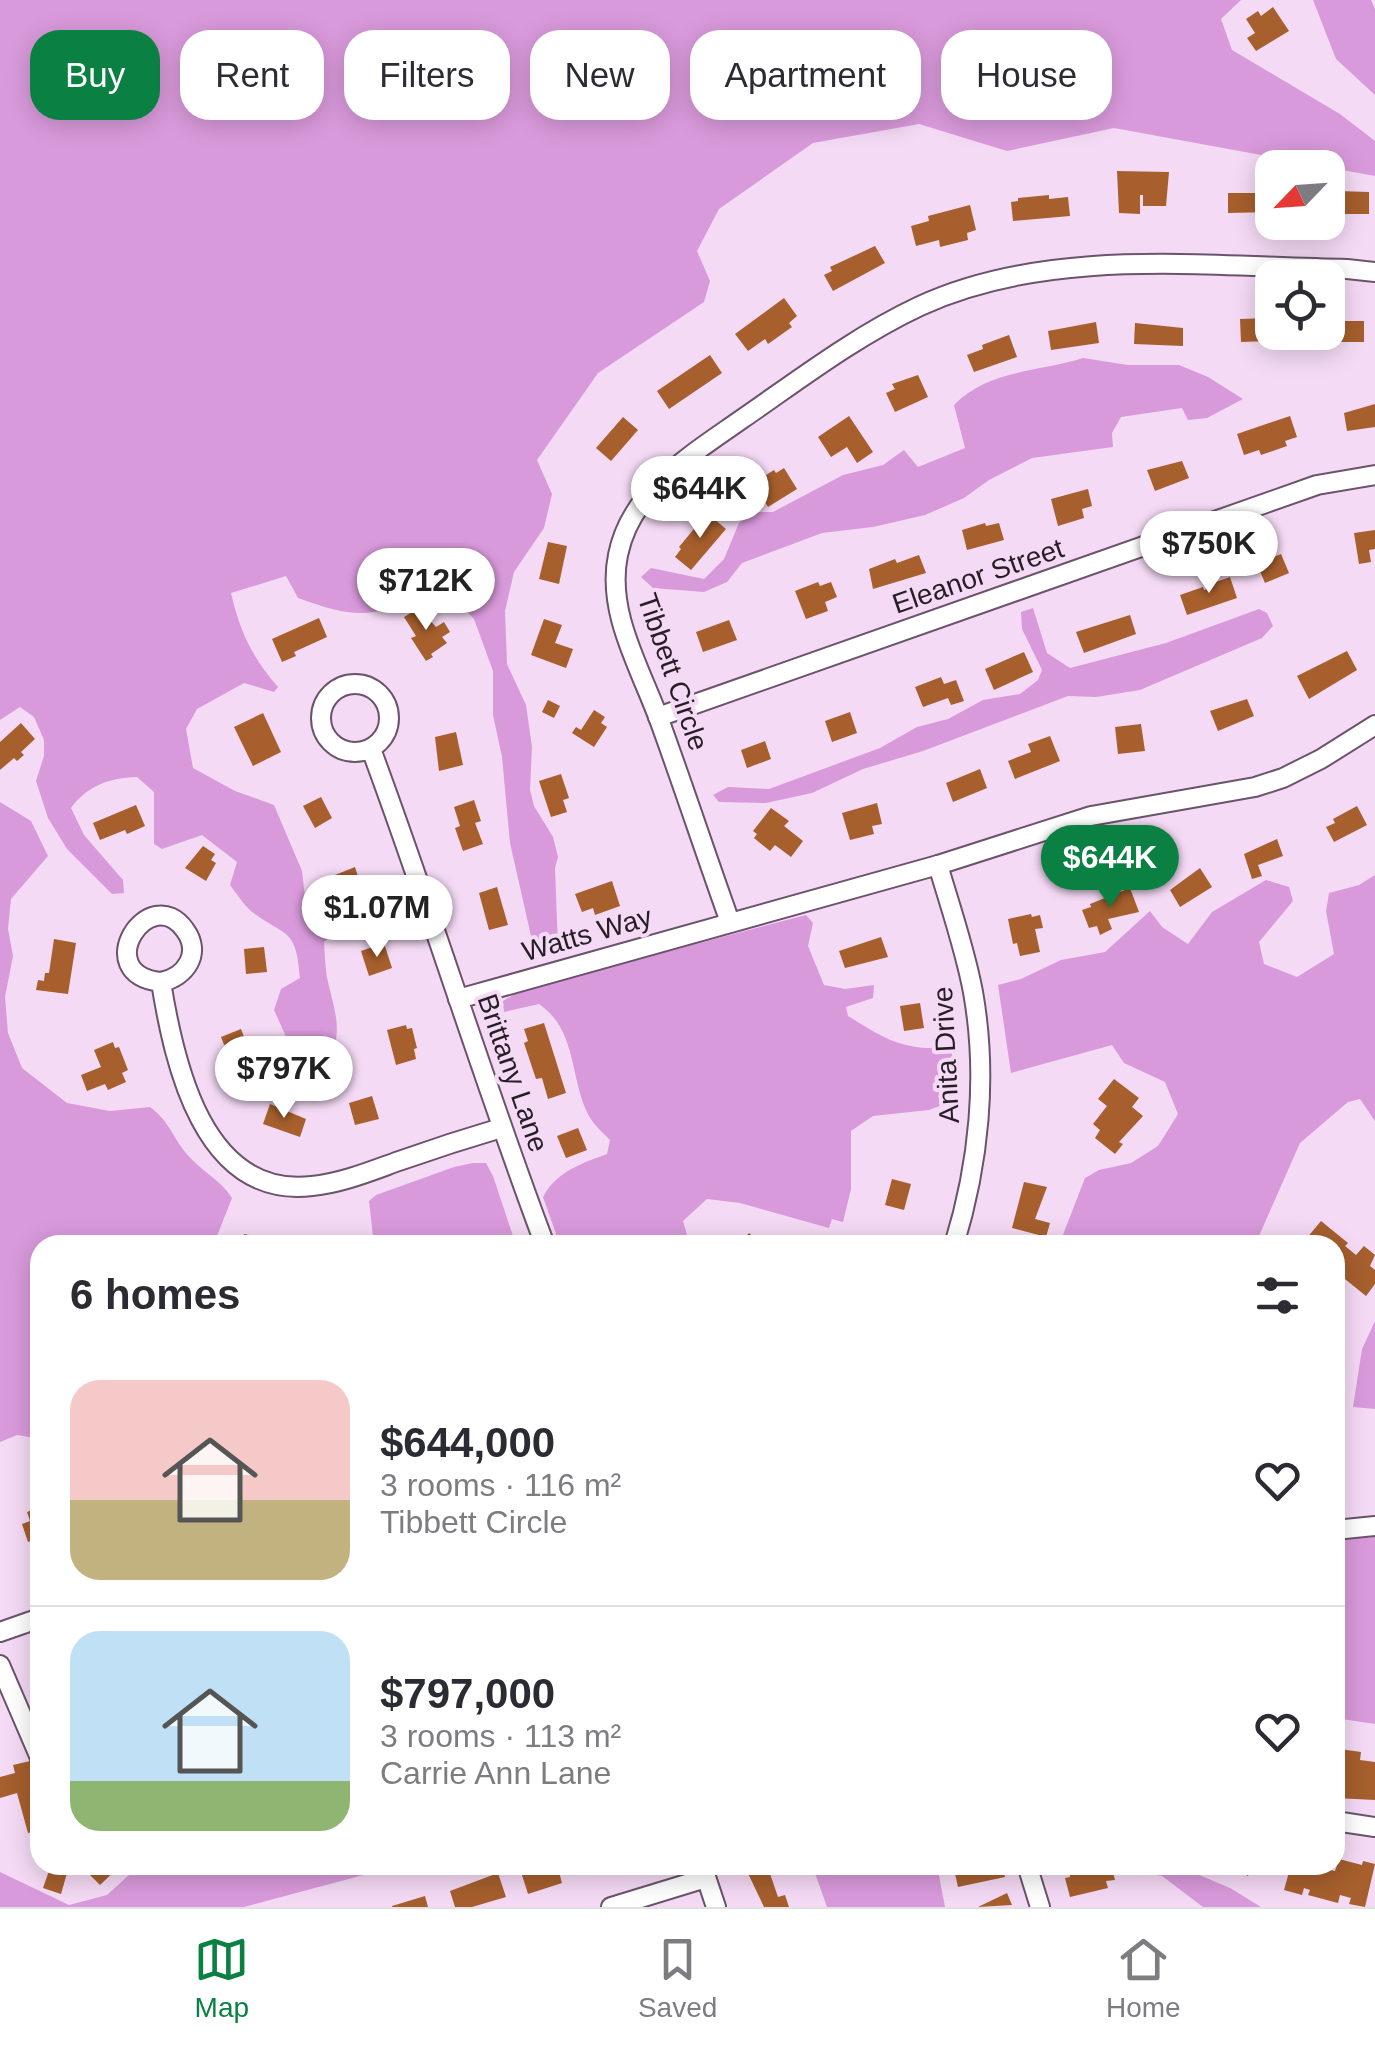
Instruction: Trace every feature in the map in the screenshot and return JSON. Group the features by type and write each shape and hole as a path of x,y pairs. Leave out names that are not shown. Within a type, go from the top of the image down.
{"street":[{"name":"Tibbett Circle","path":"730,922 629,645 616,599 617,556 630,518 660,479 857,338 924,304 1002,280 1084,265 1375,272"},
{"name":"Eleanor Street","path":"658,717 1317,485 1375,475"},
{"path":"730,922 1092,816 1255,787 1284,778 1375,725"},
{"name":"Brittany Lane","path":"370,749 541,1235"},
{"name":"Anita Drive","path":"938,864 973,990 979,1076 977,1147 956,1235"},
{"name":"Watts Way","path":"458,999 730,922"},
{"path":"161,982 168,1024 209,1139 246,1172 274,1182 308,1187 349,1178 501,1128"},
{"path":"1345,1529 1375,1526"},
{"path":"0,1632 30,1622"},
{"path":"0,1665 30,1738"},
{"path":"1345,1822 1375,1827"},
{"path":"611,1907 694,1875"},
{"path":"705,1875 716,1907"},
{"path":"1030,1875 1040,1907"}],"shaded area":[{"path":"0,0 1241,0 1221,19 1232,50 1340,114 1375,141 1375,176 1345,170 1345,150 1255,150 1255,154 1114,128 1007,151 919,124 813,143 719,209 697,251 710,281 704,302 598,373 537,460 552,494 544,528 514,572 505,611 507,664 526,705 534,806 553,837 558,857 558,947 545,950 531,936 510,843 502,757 493,715 493,671 474,619 454,598 430,591 393,607 365,613 336,610 298,598 286,576 231,593 248,643 278,687 274,692 244,683 197,709 186,729 193,768 235,791 274,805 302,871 305,897 318,912 360,916 362,922 339,930 324,942 336,1040 324,1059 312,1067 292,1050 274,1010 281,989 300,978 296,949 287,935 251,911 230,885 237,862 202,835 162,849 154,844 154,792 137,777 109,781 92,788 71,808 84,835 123,880 124,893 112,894 67,849 48,818 36,781 44,756 44,740 34,717 20,707 0,720"},
{"path":"1313,0 1371,0 1375,9 1375,95 1336,59"},
{"path":"1083,358 1128,365 1179,365 1208,377 1243,399 1207,418 1188,420 1182,408 1121,417 1112,433 1113,447 1032,458 964,498 925,515 822,533 742,563 727,582 704,592 653,588 641,577 651,568 704,579 724,559 739,523 751,512 773,512 843,475 883,465 904,450 918,467 965,448 954,405 967,394 998,378"},
{"path":"1033,608 1047,653 1070,668 1166,643 1259,609 1267,613 1273,626 1262,638 1140,690 1096,697 1068,696 923,751 863,769 812,793 766,803 719,802 713,795 728,787 769,789 880,748 917,727 948,719 983,700 1020,694 1038,680 1042,670 1022,629 1021,612"},
{"path":"0,802 31,821 48,856 11,899 8,929 13,956 5,997 8,1033 22,1068 67,1103 110,1111 150,1107 166,1122 191,1158 232,1198 217,1235 30,1235 30,1437 17,1435 0,1442"},
{"path":"1375,875 1375,1121 1360,1099 1348,1102 1300,1143 1259,1235 1063,1235 1085,1178 1099,1170 1131,1163 1158,1146 1178,1114 1165,1082 1124,1063 1112,1045 1011,1073 998,985 1061,960 1105,952 1150,911 1162,927 1188,944 1212,912 1266,880 1289,887 1293,901 1259,942 1264,964 1297,977 1334,954 1326,911 1329,893 1359,885"},
{"path":"806,915 813,923 808,946 824,985 845,989 874,985 873,998 846,1007 848,1016 896,1042 920,1048 950,1047 951,1102 929,1110 873,1116 851,1131 851,1189 843,1222 832,1219 829,1228 740,1203 707,1199 683,1221 687,1235 556,1235 543,1197 548,1188 579,1165 607,1154 610,1140 589,1116 567,1041 552,1015 539,1004 504,1012 503,1001 521,990"},
{"path":"486,1163 513,1235 373,1235 369,1201 376,1195 454,1167"},
{"path":"1375,1321 1375,1409 1353,1407 1362,1349"},
{"path":"1375,1536 1375,1724 1345,1720 1345,1540"},
{"path":"0,1872 69,1905 107,1895 129,1875 364,1875 244,1907 0,1907"},
{"path":"816,1875 939,1875 945,1907 827,1907"},
{"path":"1157,1875 1199,1875 1261,1907 1203,1907"}],"building":[{"path":"1273,7 1289,31 1256,51 1247,38 1255,33 1246,19 1258,11 1261,16"},
{"path":"1117,171 1169,172 1166,206 1143,206 1140,195 1140,214 1119,213"},
{"path":"1345,191 1369,192 1369,214 1345,214"},
{"path":"1228,193 1255,193 1255,212 1228,213"},
{"path":"1049,195 1049,199 1068,197 1070,216 1013,221 1011,202"},
{"path":"970,205 976,230 967,233 968,240 940,247 939,240 916,246 911,226 929,221 928,216"},
{"path":"875,246 885,263 833,291 824,275 832,271 830,267"},
{"path":"784,298 797,316 789,323 792,327 768,344 765,339 748,351 735,334"},
{"path":"1255,318 1255,342 1241,342 1240,319"},
{"path":"1345,321 1364,321 1364,342 1345,342"},
{"path":"1096,322 1099,343 1051,350 1048,331"},
{"path":"1135,323 1183,328 1183,346 1134,344"},
{"path":"1009,335 1017,357 974,372 967,355"},
{"path":"710,355 722,373 669,409 657,391"},
{"path":"918,375 928,397 895,412 886,393 895,389 892,384"},
{"path":"1375,404 1375,427 1347,431 1344,413"},
{"path":"849,416 873,452 857,463 847,447 831,457 818,437"},
{"path":"1290,416 1297,437 1285,441 1287,446 1261,455 1259,450 1244,455 1237,434"},
{"path":"623,417 638,430 611,461 596,448"},
{"path":"1182,461 1189,478 1155,491 1147,470"},
{"path":"784,468 797,489 768,507 753,483"},
{"path":"1088,489 1092,506 1082,509 1084,518 1058,526 1051,499"},
{"path":"707,513 726,529 691,570 675,557"},
{"path":"999,523 1004,540 967,550 962,530"},
{"path":"1375,530 1375,549 1369,550 1371,562 1359,564 1354,533"},
{"path":"548,542 567,546 559,584 539,579"},
{"path":"1281,554 1289,573 1265,583 1257,564"},
{"path":"919,555 926,573 873,589 869,569"},
{"path":"1230,577 1237,598 1187,615 1180,595 1203,587 1204,590"},
{"path":"818,582 820,586 831,582 837,597 825,602 828,611 806,619 795,591"},
{"path":"419,608 436,627 444,622 450,632 442,637 447,643 426,661 411,638 416,636 404,617"},
{"path":"1130,615 1136,634 1084,653 1076,632"},
{"path":"319,618 327,637 282,662 272,639"},
{"path":"544,619 562,625 555,643 573,649 566,668 531,655"},
{"path":"729,620 737,640 703,652 696,632"},
{"path":"1347,651 1357,670 1309,699 1297,676"},
{"path":"1024,652 1033,672 994,690 985,669"},
{"path":"941,677 944,684 956,680 964,701 951,705 948,698 923,707 915,687"},
{"path":"1247,699 1254,716 1218,731 1210,711"},
{"path":"548,700 560,706 554,718 542,712"},
{"path":"594,710 605,717 601,723 607,727 594,747 572,733 576,727 581,730"},
{"path":"850,712 857,733 832,742 825,721"},
{"path":"263,713 281,752 253,766 234,727"},
{"path":"21,723 35,739 21,752 24,755 0,770 0,742"},
{"path":"1141,724 1145,751 1118,754 1115,727"},
{"path":"456,732 463,765 439,771 435,737"},
{"path":"1050,736 1060,761 1015,779 1008,761 1031,752 1028,744"},
{"path":"765,741 771,759 747,768 741,750"},
{"path":"980,769 987,788 953,802 946,783"},
{"path":"561,774 569,798 563,800 567,812 551,817 539,781"},
{"path":"321,797 332,818 315,828 303,806"},
{"path":"474,800 481,821 475,823 483,844 463,851 455,828 460,826 454,807"},
{"path":"877,803 882,824 872,826 874,834 850,840 842,813"},
{"path":"136,805 145,826 100,840 93,823"},
{"path":"1357,806 1367,825 1334,842 1326,827"},
{"path":"771,808 789,821 784,826 803,841 791,857 775,845 770,851 754,838 757,834 753,831"},
{"path":"1277,839 1283,856 1258,865 1262,876 1252,879 1244,854"},
{"path":"203,846 215,854 211,860 216,863 206,881 185,868"},
{"path":"355,867 362,889 342,896 335,875"},
{"path":"1200,868 1212,887 1180,907 1170,890"},
{"path":"612,881 620,906 595,915 593,908 582,912 575,894"},
{"path":"497,887 508,925 489,930 479,893"},
{"path":"1130,888 1139,912 1108,919 1112,929 1100,935 1097,926 1089,928 1082,910"},
{"path":"1040,915 1043,928 1035,929 1040,952 1020,956 1008,919"},
{"path":"881,937 888,957 845,968 839,951"},
{"path":"54,939 76,943 68,994 36,990 38,980 44,981 45,973 49,973"},
{"path":"384,943 392,968 369,976 361,951"},
{"path":"264,947 267,972 246,974 244,949"},
{"path":"920,1003 924,1028 904,1031 900,1006"},
{"path":"544,1023 566,1093 548,1099 542,1078 536,1079 524,1043 528,1041 524,1029"},
{"path":"406,1025 407,1029 412,1028 416,1059 396,1065 387,1030"},
{"path":"241,1029 260,1078 240,1085 221,1037"},
{"path":"113,1042 128,1070 122,1073 126,1082 108,1090 105,1084 87,1091 81,1075 101,1067 94,1050"},
{"path":"1114,1079 1139,1098 1132,1107 1143,1116 1119,1142 1123,1144 1115,1154 1095,1138 1100,1130 1093,1124 1107,1106 1098,1099"},
{"path":"372,1096 379,1119 355,1125 349,1103"},
{"path":"270,1104 306,1119 300,1137 263,1124"},
{"path":"578,1128 587,1150 566,1158 557,1136"},
{"path":"892,1179 911,1184 904,1210 885,1205"},
{"path":"1024,1182 1047,1187 1035,1219 1050,1223 1047,1235 1012,1228"},
{"path":"1321,1221 1338,1235 1309,1235"},
{"path":"1345,1246 1356,1255 1364,1246 1375,1255 1370,1266 1375,1270 1375,1284 1366,1296 1345,1279"},
{"path":"30,1521 28,1542 22,1524"},
{"path":"1345,1750 1361,1752 1360,1760 1375,1762 1375,1800 1345,1798"},
{"path":"30,1761 28,1833 17,1793 0,1798 0,1777 15,1773 13,1765"},
{"path":"1345,1861 1375,1864 1365,1907 1349,1904 1351,1898 1340,1895 1338,1903 1308,1895 1310,1890 1304,1888 1302,1895 1284,1890 1288,1875 1345,1875"},
{"path":"48,1875 66,1875 61,1894 43,1888"},
{"path":"90,1875 110,1875 100,1885"},
{"path":"499,1875 506,1897 472,1907 455,1907 450,1891"},
{"path":"522,1875 560,1875 562,1883 528,1894"},
{"path":"749,1875 770,1875 778,1897 785,1895 789,1907 764,1907"},
{"path":"955,1875 1005,1877 958,1887"},
{"path":"1114,1875 1115,1880 1106,1881 1108,1888 1070,1897 1065,1878"},
{"path":"1007,1893 1012,1905 978,1907"},
{"path":"425,1896 428,1907 392,1907 392,1906"}]}
